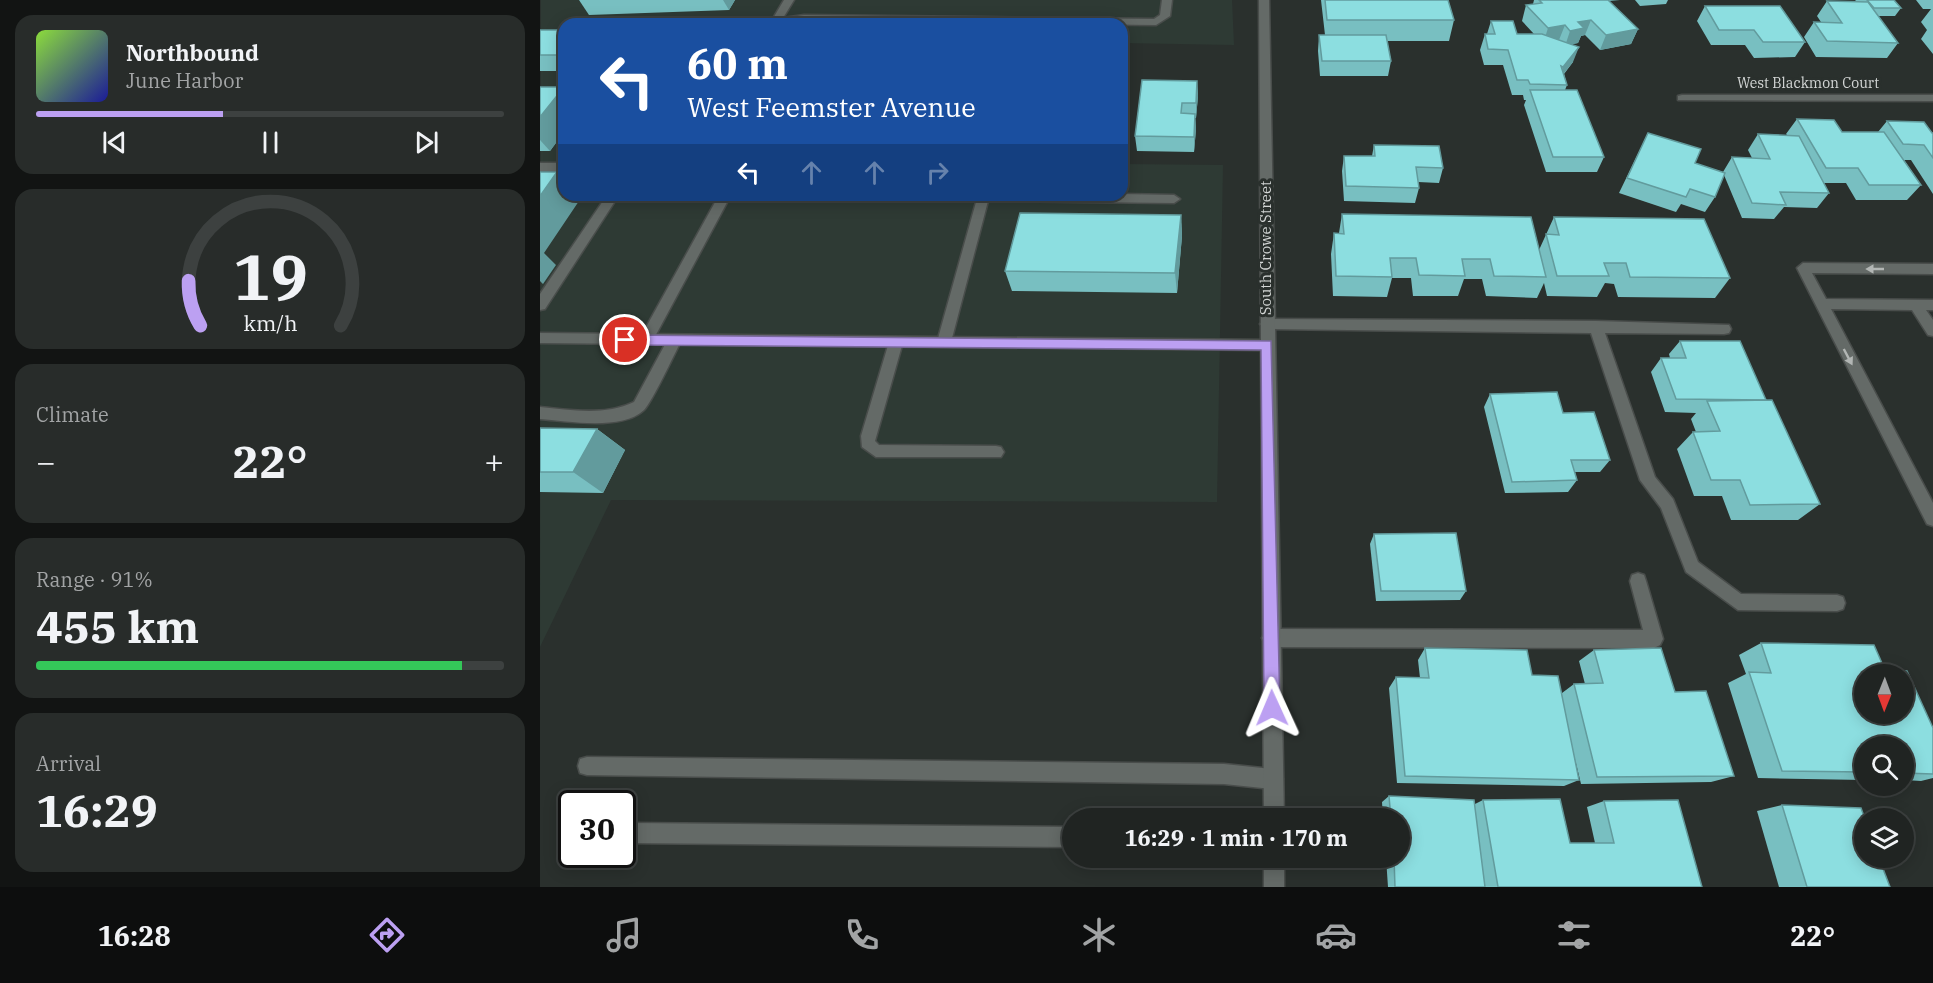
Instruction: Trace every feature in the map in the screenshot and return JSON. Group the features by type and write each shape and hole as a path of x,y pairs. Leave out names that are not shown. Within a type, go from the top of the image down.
{"street":[{"path":"775,18 789,0"},
{"path":"1128,23 1151,23 1163,19 1167,0"},
{"name":"South Crowe Street","path":"1264,0 1274,808"},
{"name":"West Blackmon Court","path":"1682,98 1933,98"},
{"path":"540,167 558,167"},
{"path":"1128,198 1174,199"},
{"path":"540,305 609,201"},
{"path":"646,340 722,201"},
{"path":"944,342 983,201"},
{"path":"1933,269 1803,268 1933,519"},
{"path":"1822,304 1933,305"},
{"path":"1916,305 1933,331"},
{"path":"1267,324 1724,329"},
{"path":"1596,326 1648,480 1667,504 1692,567 1738,602 1838,603"},
{"path":"540,339 1267,345"},
{"path":"540,413 611,417 632,411 639,406 674,341"},
{"path":"896,342 868,436 867,443 870,448 876,451 996,452"},
{"path":"1271,638 1654,639 1638,581"},
{"path":"587,766 1224,774 1273,779"},
{"path":"636,832 1062,837"},
{"path":"1274,868 1274,887"}],"shaded area":[{"path":"541,0 1232,0 1234,45 1128,43 1128,18 558,18 558,201 1128,201 1128,164 1223,165 1217,502 611,500 540,647"}],"building":[{"path":"1325,0 1448,0 1454,20 1327,20"},
{"path":"1539,0 1608,0 1638,29 1606,35 1591,20 1578,22 1584,28 1570,31 1565,25 1548,28 1526,5 1542,3"},
{"path":"1867,0 1894,0 1901,8 1874,8"},
{"path":"1827,1 1868,2 1898,43 1827,41 1814,22 1842,23"},
{"path":"1705,6 1780,6 1805,42 1763,42 1754,30 1719,30"},
{"path":"1491,21 1513,21 1517,34 1542,34 1579,47 1563,67 1561,66 1567,85 1530,84 1528,80 1517,80 1508,50 1488,49 1485,34 1495,34"},
{"path":"540,30 558,30 558,55 540,55"},
{"path":"1319,35 1386,35 1391,61 1322,61"},
{"path":"1142,80 1197,81 1196,103 1182,103 1181,113 1195,114 1194,137 1135,136"},
{"path":"540,87 558,87 558,94 540,117"},
{"path":"1530,90 1577,90 1604,157 1553,157"},
{"path":"1797,119 1834,120 1842,132 1884,132 1921,185 1869,185 1858,168 1826,168"},
{"path":"1887,121 1924,122 1933,133 1933,158 1924,145 1903,144"},
{"path":"1648,133 1701,149 1695,163 1725,173 1715,197 1690,189 1686,197 1627,178"},
{"path":"1758,134 1799,136 1829,193 1780,192 1786,205 1752,203 1732,157 1770,159"},
{"path":"1374,145 1439,146 1443,168 1416,167 1419,188 1346,186 1344,156 1375,156"},
{"path":"540,172 557,172 540,196"},
{"path":"1020,213 1181,215 1175,273 1005,271"},
{"path":"1342,214 1531,217 1546,277 1494,276 1490,259 1462,259 1465,276 1419,275 1416,258 1390,258 1392,277 1336,276 1334,233 1344,234"},
{"path":"1554,217 1704,219 1730,278 1630,277 1626,263 1604,263 1609,276 1557,276 1546,234 1559,235"},
{"path":"1680,341 1740,341 1766,400 1676,399 1661,358 1686,358"},
{"path":"1557,392 1563,413 1594,412 1610,460 1571,460 1577,480 1512,482 1490,394"},
{"path":"1772,400 1820,504 1750,505 1740,480 1711,480 1693,432 1720,431 1707,401"},
{"path":"540,428 597,429 573,472 540,472"},
{"path":"1456,533 1466,591 1381,591 1374,534"},
{"path":"1761,643 1874,645 1882,664 1854,664 1854,724 1914,724 1914,686 1933,728 1933,774 1914,773 1914,736 1854,736 1854,772 1782,771 1749,672 1771,673"},
{"path":"1425,648 1527,650 1532,675 1558,676 1579,780 1405,776 1396,677 1429,678"},
{"path":"1661,648 1675,692 1706,691 1734,776 1597,777 1574,684 1603,683 1594,650"},
{"path":"1389,796 1474,800 1485,887 1395,887 1394,868 1410,868 1410,808 1390,808"},
{"path":"1560,799 1570,843 1614,843 1604,801 1678,800 1702,887 1498,887 1483,800"},
{"path":"1782,805 1861,808 1854,808 1854,868 1883,868 1890,887 1807,887"}],"route":[{"path":"625,340 1267,345 1272,708"}]}
